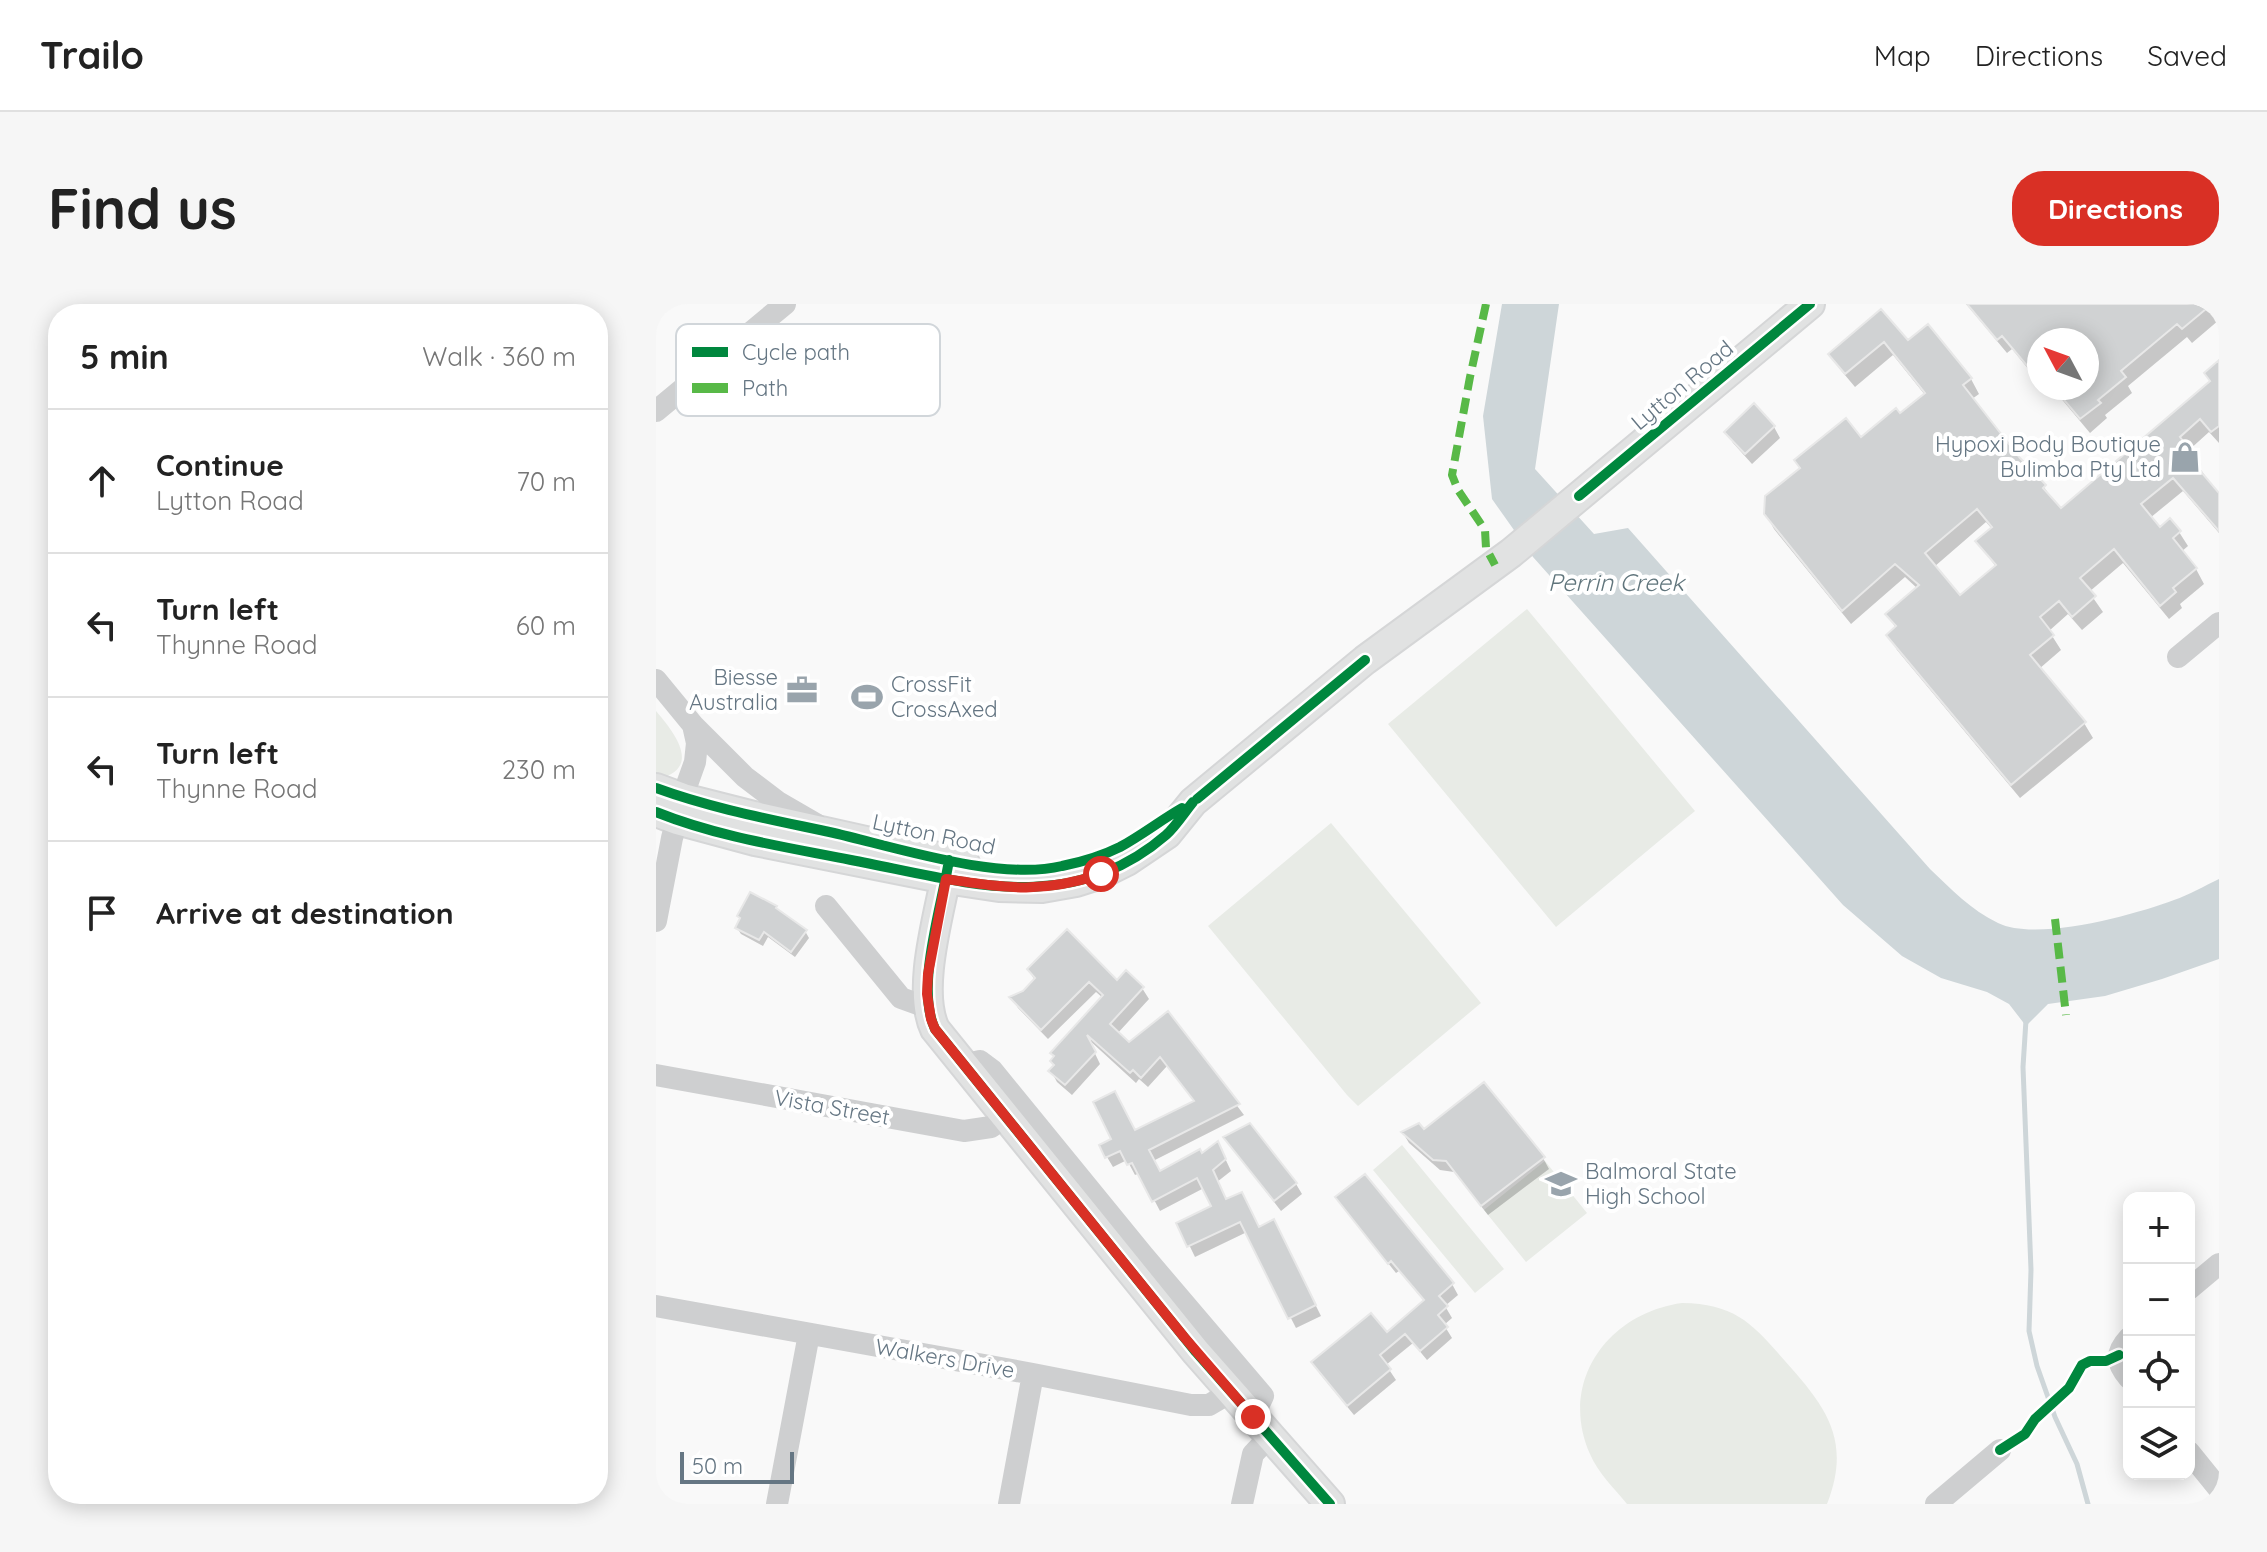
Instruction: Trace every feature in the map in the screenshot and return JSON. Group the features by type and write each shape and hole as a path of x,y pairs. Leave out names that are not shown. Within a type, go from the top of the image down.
{"main road":[{"name":"Lytton Road","path":"656,788 672,810 755,841 948,870 1031,870 1060,867 1104,855 1193,802 1365,660 1511,553 1810,304"},
{"name":"Lytton Road","path":"672,810 829,832 948,870"},
{"path":"948,870 928,974 929,1008 935,1029 1231,1392 1330,1504"}],"street":[{"path":"761,324 785,304"},
{"path":"656,411 676,394"},
{"path":"2178,657 2219,623"},
{"path":"656,680 693,725 745,777 778,802 829,832"},
{"path":"656,921 672,810 695,762 697,743 693,725"},
{"path":"826,906 901,998 929,1008"},
{"path":"963,1065 980,1061 992,1070 1263,1396 1261,1426 1242,1504"},
{"name":"Vista Street","path":"656,1075 964,1131 991,1127 1005,1117"},
{"path":"2195,1284 2219,1264"},
{"name":"Walkers Drive","path":"656,1306 1191,1405 1209,1405 1231,1392"},
{"path":"777,1504 809,1334"},
{"path":"2123,1350 2119,1362 2123,1368"},
{"path":"1009,1504 1033,1374"},
{"path":"1936,1504 2000,1450"},
{"path":"2195,1459 2219,1489"}],"shaded area":[{"path":"1527,609 1695,811 1556,927 1388,724"},
{"path":"656,711 676,739 682,758 672,774 658,779 656,778"},
{"path":"1331,823 1481,1003 1358,1106 1208,926"},
{"path":"1402,1145 1504,1269 1475,1293 1373,1170"},
{"path":"1545,1161 1587,1213 1526,1262 1484,1210"},
{"path":"1682,1303 1716,1307 1741,1318 1762,1336 1812,1394 1831,1426 1836,1443 1837,1461 1827,1504 1627,1504 1602,1474 1590,1454 1582,1427 1580,1401 1596,1355 1612,1336 1632,1321 1655,1309"}],"water":[{"name":"Perrin Creek","path":"1502,304 1559,304 1535,469 1594,534 1628,528 1930,869 1954,891 1998,923 2036,930 2086,924 2135,913 2180,898 2219,879 2219,959 2105,996 2048,1004 2026,1026 2009,1004 1987,992 1941,978 1902,956 1843,905 1533,557 1492,499 1483,416"}],"building":[{"path":"1967,304 2212,304 2182,329 2177,324 2121,371 2126,377 2099,399 2099,328 2027,328 2027,366 2002,336 1997,340"},
{"path":"1881,309 1908,340 1928,324 1972,378 1963,385 2020,458 2046,485 2043,488 2061,508 2210,381 2204,373 2219,360 2219,426 2211,432 2200,419 2180,437 2200,464 2197,467 2219,493 2219,531 2173,478 2141,504 2160,527 2170,518 2181,531 2173,538 2197,568 2173,588 2176,592 2160,606 2114,549 2080,578 2096,596 2072,617 2059,601 2040,617 2054,635 2030,655 2086,722 2011,785 1886,635 1896,626 1885,614 1919,585 1895,564 1842,611 1764,514 1765,496 1800,468 1794,460 1846,418 1861,437 1896,408 1900,413 1925,393 1884,342 1845,374 1828,354","holes":["1977,509 1992,527 1975,541 1996,565 1960,595 1925,553"]},
{"path":"2064,400 2098,400 2101,403 2080,419"},
{"path":"1754,403 1775,426 1745,454 1724,432"},
{"path":"750,892 777,906 807,930 791,952 764,932 759,940 735,928 740,918 737,916"},
{"path":"1067,929 1117,980 1126,970 1144,987 1110,1024 1129,1042 1168,1011 1240,1104 1149,1150 1160,1171 1200,1149 1202,1153 1218,1141 1226,1159 1213,1170 1226,1199 1242,1192 1259,1227 1274,1219 1316,1305 1288,1319 1240,1222 1187,1247 1176,1223 1211,1206 1197,1178 1152,1202 1132,1163 1127,1165 1120,1151 1105,1158 1099,1145 1111,1139 1093,1102 1115,1091 1135,1130 1194,1101 1160,1057 1141,1078 1133,1070 1130,1073 1087,1035 1096,1052 1065,1085 1048,1071 1054,1065 1050,1061 1054,1056 1050,1053 1103,995 1089,982 1041,1030 1009,997 1023,991 1035,978 1027,969"},
{"path":"1484,1082 1545,1157 1481,1206 1446,1161 1433,1160 1401,1132 1419,1123 1424,1129"},
{"path":"1250,1123 1297,1183 1274,1201 1223,1137"},
{"path":"1365,1174 1454,1283 1439,1296 1448,1306 1438,1315 1448,1327 1420,1351 1405,1334 1380,1355 1391,1369 1347,1406 1311,1362 1371,1313 1387,1332 1424,1300 1391,1261 1388,1264 1335,1197"}],"waterway":[{"path":"2026,1020 2023,1067 2031,1270 2029,1331 2037,1366 2055,1417 2077,1464 2088,1504"}],"marked path":[{"path":"1486,304 1452,475 1458,490 1485,530 1486,548 1495,565"},
{"path":"2055,919 2066,1015"}],"cycle path":[{"path":"1579,496 1810,304"},
{"path":"1197,799 1365,660"},
{"path":"656,788 722,808 948,861 1009,869 1037,870 1099,856 1182,808"},
{"path":"656,812 703,828 777,846 933,877 1014,887 1053,885 1091,877 1129,861 1166,835 1193,802"},
{"path":"949,860 929,969 930,1012 935,1029 1196,1352 1330,1504"},
{"path":"2000,1450 2025,1434 2035,1419 2069,1388 2082,1365 2090,1361 2106,1361 2119,1355"}],"place":[{"name":"Hypoxi Body Boutique Bulimba Pty Ltd","path":"2185,457"},
{"name":"Biesse Australia","path":"802,690"},
{"name":"CrossFit CrossAxed","path":"867,697"},
{"name":"Balmoral State High School","path":"1561,1184"}],"route":[{"path":"1101,874 1076,882 1020,889 946,879 928,974 931,1019 935,1029 1005,1117 1196,1352 1253,1417"}]}
